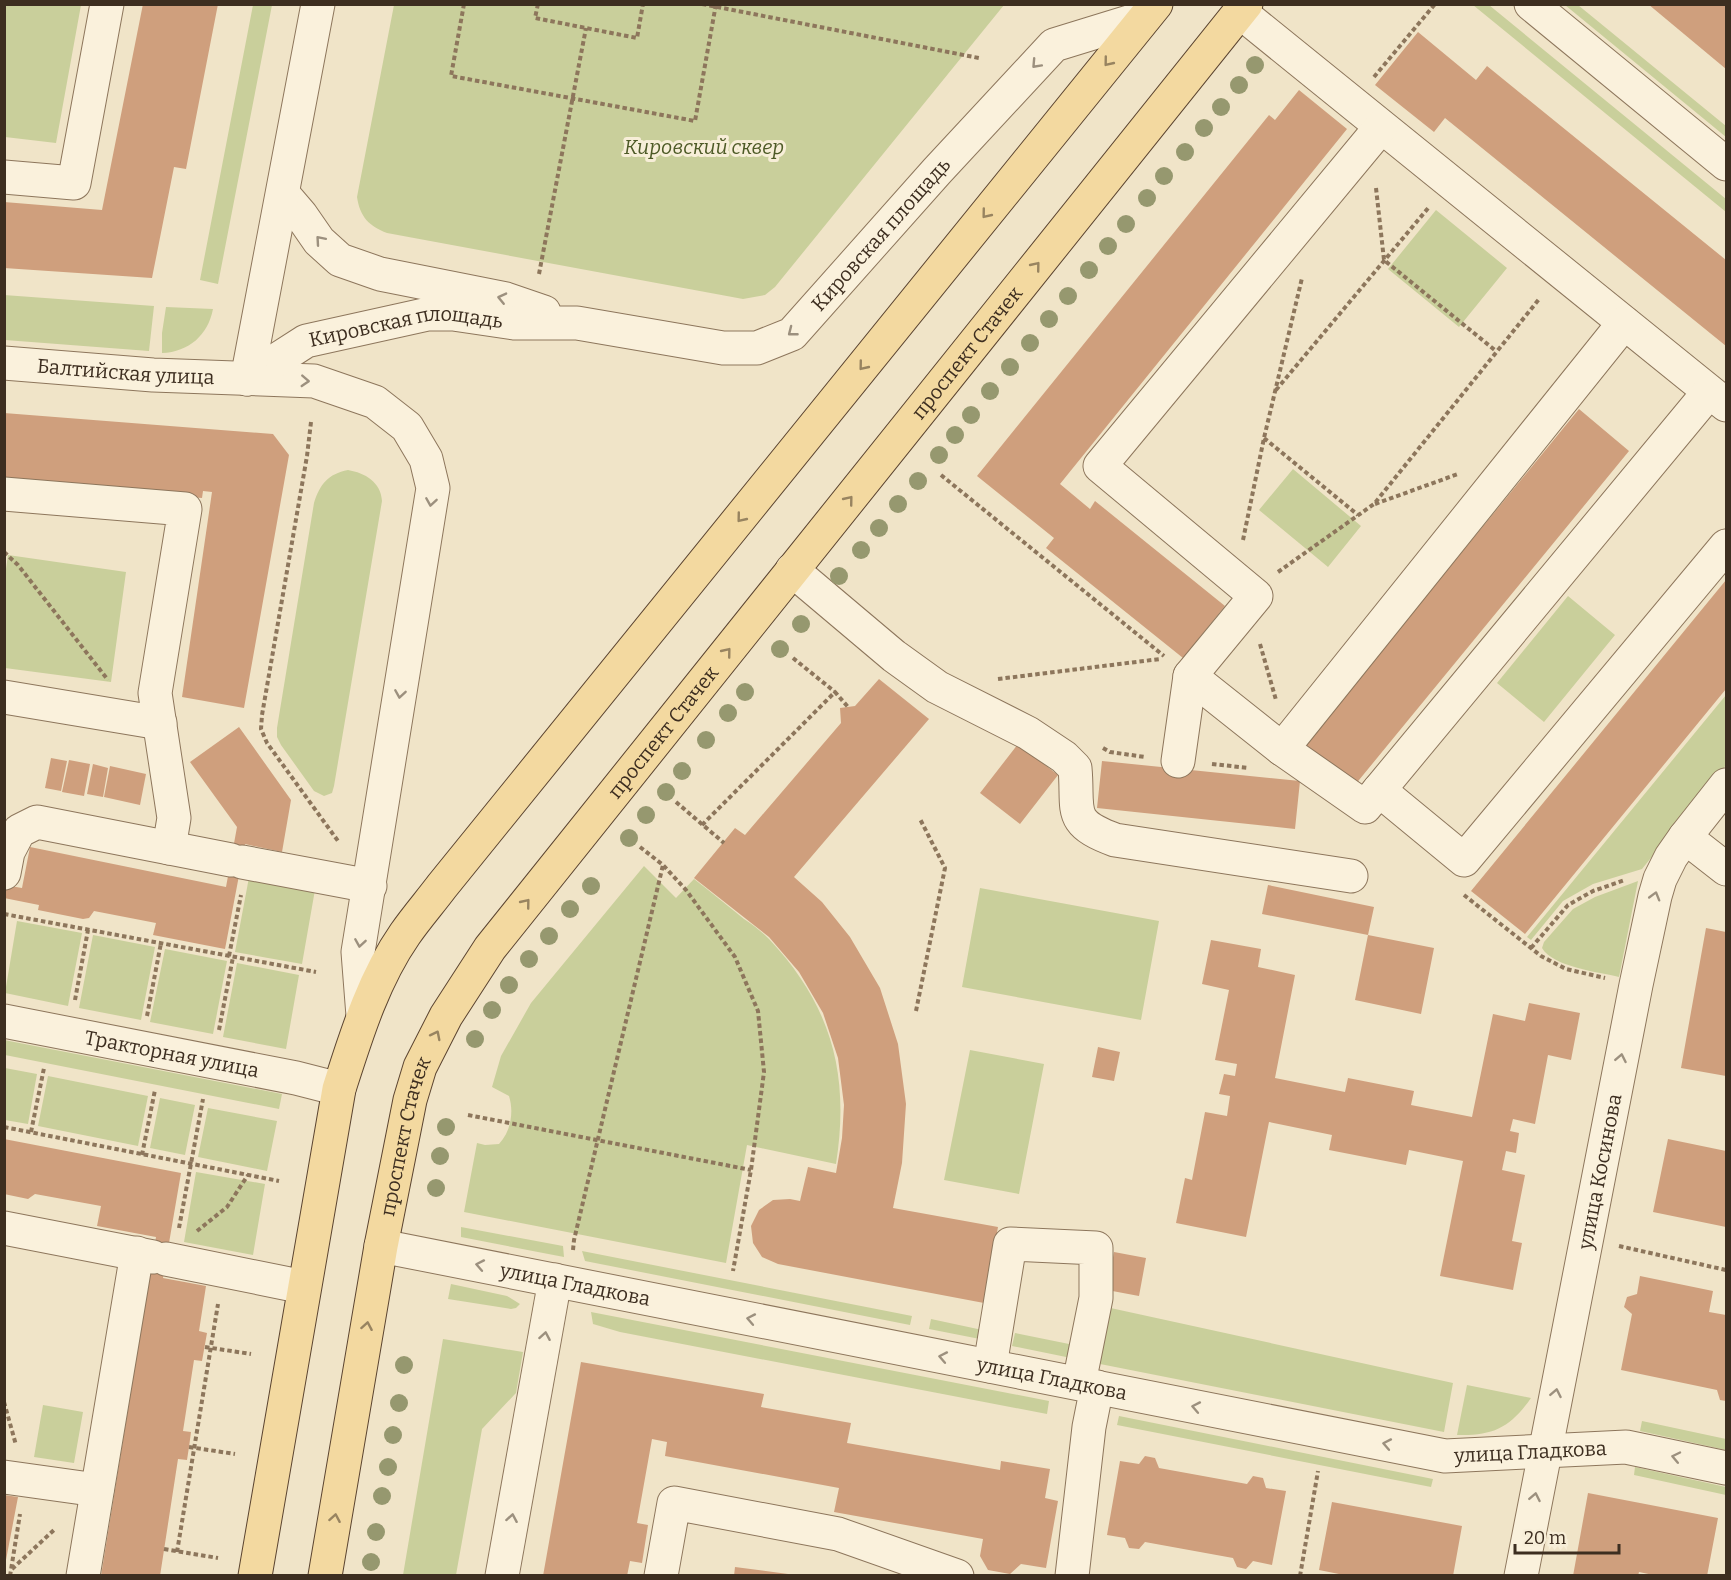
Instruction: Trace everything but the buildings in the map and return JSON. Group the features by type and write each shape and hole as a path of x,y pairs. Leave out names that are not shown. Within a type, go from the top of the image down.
{"main road":[{"name":"проспект Стачек","path":"325,1575 381,1246 410,1100 420,1067 446,1016 490,948 1243,8"},
{"path":"255,1575 339,1089 363,1016 382,973 404,935 1150,11"}],"street":[{"path":"4,177 74,183 108,4"},
{"path":"247,379 318,4"},
{"path":"1531,4 1726,164"},
{"path":"1190,676 1282,749 1365,807 1718,399 1450,183 1376,133 1352,103 1243,8"},
{"name":"Кировская площадь","path":"283,194 302,215 319,241 340,260 380,274 506,299 577,323 723,348 757,348 792,334 937,171 1054,45 1150,11"},
{"path":"1178,761 1190,676 1245,588 1100,466 1376,133"},
{"name":"Кировская площадь","path":"247,379 306,341 428,314 453,314 514,323 577,323"},
{"path":"1282,749 1624,323"},
{"name":"Балтийская улица","path":"4,363 153,375 314,381 375,402 407,427 426,459 433,488 358,952 363,1016"},
{"path":"4,494 185,509 155,693 174,818 170,848"},
{"path":"1379,790 1464,860 1726,546"},
{"path":"792,570 894,656 937,687 1028,733 1064,757 1076,768 1075,806 1081,821 1096,833 1114,840 1351,876"},
{"path":"4,698 160,723"},
{"name":"улица Косинова","path":"1521,1575 1648,927 1660,879 1671,856 1726,785"},
{"path":"6,859 19,831 37,822 370,886"},
{"path":"1685,837 1726,869"},
{"name":"Тракторная улица","path":"4,1021 296,1078 339,1089"},
{"path":"4,1228 161,1256 304,1287"},
{"path":"990,1366 1010,1245 1096,1248 1096,1298 1088,1385 1089,1427 1072,1575"},
{"name":"улица Гладкова","path":"381,1246 564,1270 990,1366 1444,1456 1626,1447 1726,1468"},
{"path":"83,1575 97,1490 161,1256"},
{"path":"502,1575 564,1270"},
{"path":"4,1477 97,1490"},
{"path":"661,1575 674,1503 838,1534 957,1575"}],"path":[{"path":"464,4 451,76 695,121 716,6"},
{"path":"538,4 535,18 637,38 643,4"},
{"path":"702,4 979,58"},
{"path":"1352,103 1435,4"},
{"path":"539,274 586,28"},
{"path":"1376,133 1384,260 1497,351"},
{"path":"1275,390 1450,183"},
{"path":"1245,588 1264,438 1304,268"},
{"path":"1374,504 1561,272"},
{"path":"311,422 261,729 267,743 338,841"},
{"path":"1264,438 1358,515"},
{"path":"1245,588 1278,572 1374,504 1464,472"},
{"path":"941,475 1190,676"},
{"path":"4,552 18,565 112,685"},
{"path":"1259,641 1279,709"},
{"path":"793,658 835,692 848,707"},
{"path":"997,679 1158,660"},
{"path":"702,825 835,692"},
{"path":"1100,747 1110,752 1178,761 1267,769 1282,749"},
{"path":"676,802 724,843"},
{"path":"916,1011 945,868 920,819"},
{"path":"640,847 663,865 686,890 735,957 758,1011 764,1072 751,1170 733,1270"},
{"path":"1464,860 1455,870 1460,891 1541,956 1566,969 1609,980"},
{"path":"218,1040 231,956 240,862"},
{"path":"564,1270 574,1240 663,865"},
{"path":"1531,948 1568,905 1593,891 1632,878"},
{"path":"4,914 316,972"},
{"path":"73,1011 88,930"},
{"path":"145,1026 161,944"},
{"path":"31,1132 44,1068"},
{"path":"142,1155 155,1090"},
{"path":"161,1256 191,1164 203,1099"},
{"path":"468,1115 751,1170"},
{"path":"4,1127 279,1181"},
{"path":"161,1256 227,1207 248,1175"},
{"path":"1610,1244 1726,1270"},
{"path":"177,1551 192,1447 223,1271"},
{"path":"205,1347 251,1354"},
{"path":"192,1447 235,1454"},
{"path":"1300,1575 1318,1471"},
{"path":"164,1549 218,1558"}],"green space":[{"name":"Кировский сквер","path":"394,4 1004,5 775,287 765,295 743,299 387,233 370,224 360,210 357,197"},
{"path":"4,5 81,5 56,143 5,137"},
{"path":"253,5 272,5 218,284 200,280"},
{"path":"1473,5 1489,5 1726,199 1726,212"},
{"path":"1565,5 1578,5 1726,126 1726,137"},
{"path":"1436,210 1507,268 1459,327 1388,269"},
{"path":"4,295 154,306 149,351 5,340"},
{"path":"166,307 213,309 207,327 196,340 181,349 162,353"},
{"path":"1293,469 1361,526 1328,567 1259,510"},
{"path":"348,470 371,479 379,489 382,501 334,786 332,793 324,796 314,791 281,745 277,737 277,728 314,503 319,490 330,477"},
{"path":"8,555 126,572 111,682 5,668 4,583"},
{"path":"1568,596 1615,635 1544,722 1497,683"},
{"path":"1726,695 1726,765 1642,869 1593,884 1563,901 1531,940 1527,937"},
{"path":"644,866 676,898 694,879 769,939 791,964 822,1016 838,1071 840,1132 836,1164 747,1145 726,1263 464,1212 477,1143 499,1144 510,1121 509,1096 492,1087 501,1056 531,1003"},
{"path":"250,872 316,884 302,964 235,952"},
{"path":"1638,881 1619,977 1566,964 1556,960 1542,948 1544,942 1573,909 1595,897"},
{"path":"980,888 1159,921 1141,1020 962,987"},
{"path":"17,921 82,933 68,1006 5,993"},
{"path":"93,935 155,947 141,1020 79,1008"},
{"path":"165,949 227,961 213,1034 150,1022"},
{"path":"237,963 299,975 286,1049 223,1037"},
{"path":"4,1040 282,1094 279,1109 5,1055"},
{"path":"970,1050 1044,1064 1019,1194 944,1180"},
{"path":"5,1068 37,1074 28,1124 5,1120"},
{"path":"48,1076 148,1096 138,1146 38,1126"},
{"path":"160,1098 195,1105 185,1155 150,1148"},
{"path":"208,1108 277,1121 267,1171 198,1157"},
{"path":"196,1172 265,1184 253,1255 184,1242"},
{"path":"461,1227 563,1246 564,1257 461,1237"},
{"path":"582,1251 912,1316 910,1325 585,1261"},
{"path":"451,1284 507,1296 520,1304 511,1309 448,1299"},
{"path":"1106,1307 1453,1383 1444,1432 1095,1363"},
{"path":"591,1312 1049,1401 1047,1414 620,1332 593,1324"},
{"path":"931,1319 987,1331 985,1340 929,1329"},
{"path":"1015,1333 1074,1345 1071,1358 1012,1346"},
{"path":"443,1339 523,1352 516,1393 482,1429 456,1575 403,1575"},
{"path":"1467,1385 1531,1398 1516,1417 1500,1428 1481,1434 1457,1435"},
{"path":"43,1405 83,1412 74,1463 34,1457"},
{"path":"1119,1416 1433,1479 1431,1487 1117,1425"},
{"path":"1642,1421 1726,1439 1726,1450 1640,1431"},
{"path":"1635,1467 1726,1487 1726,1495 1634,1475"}]}
